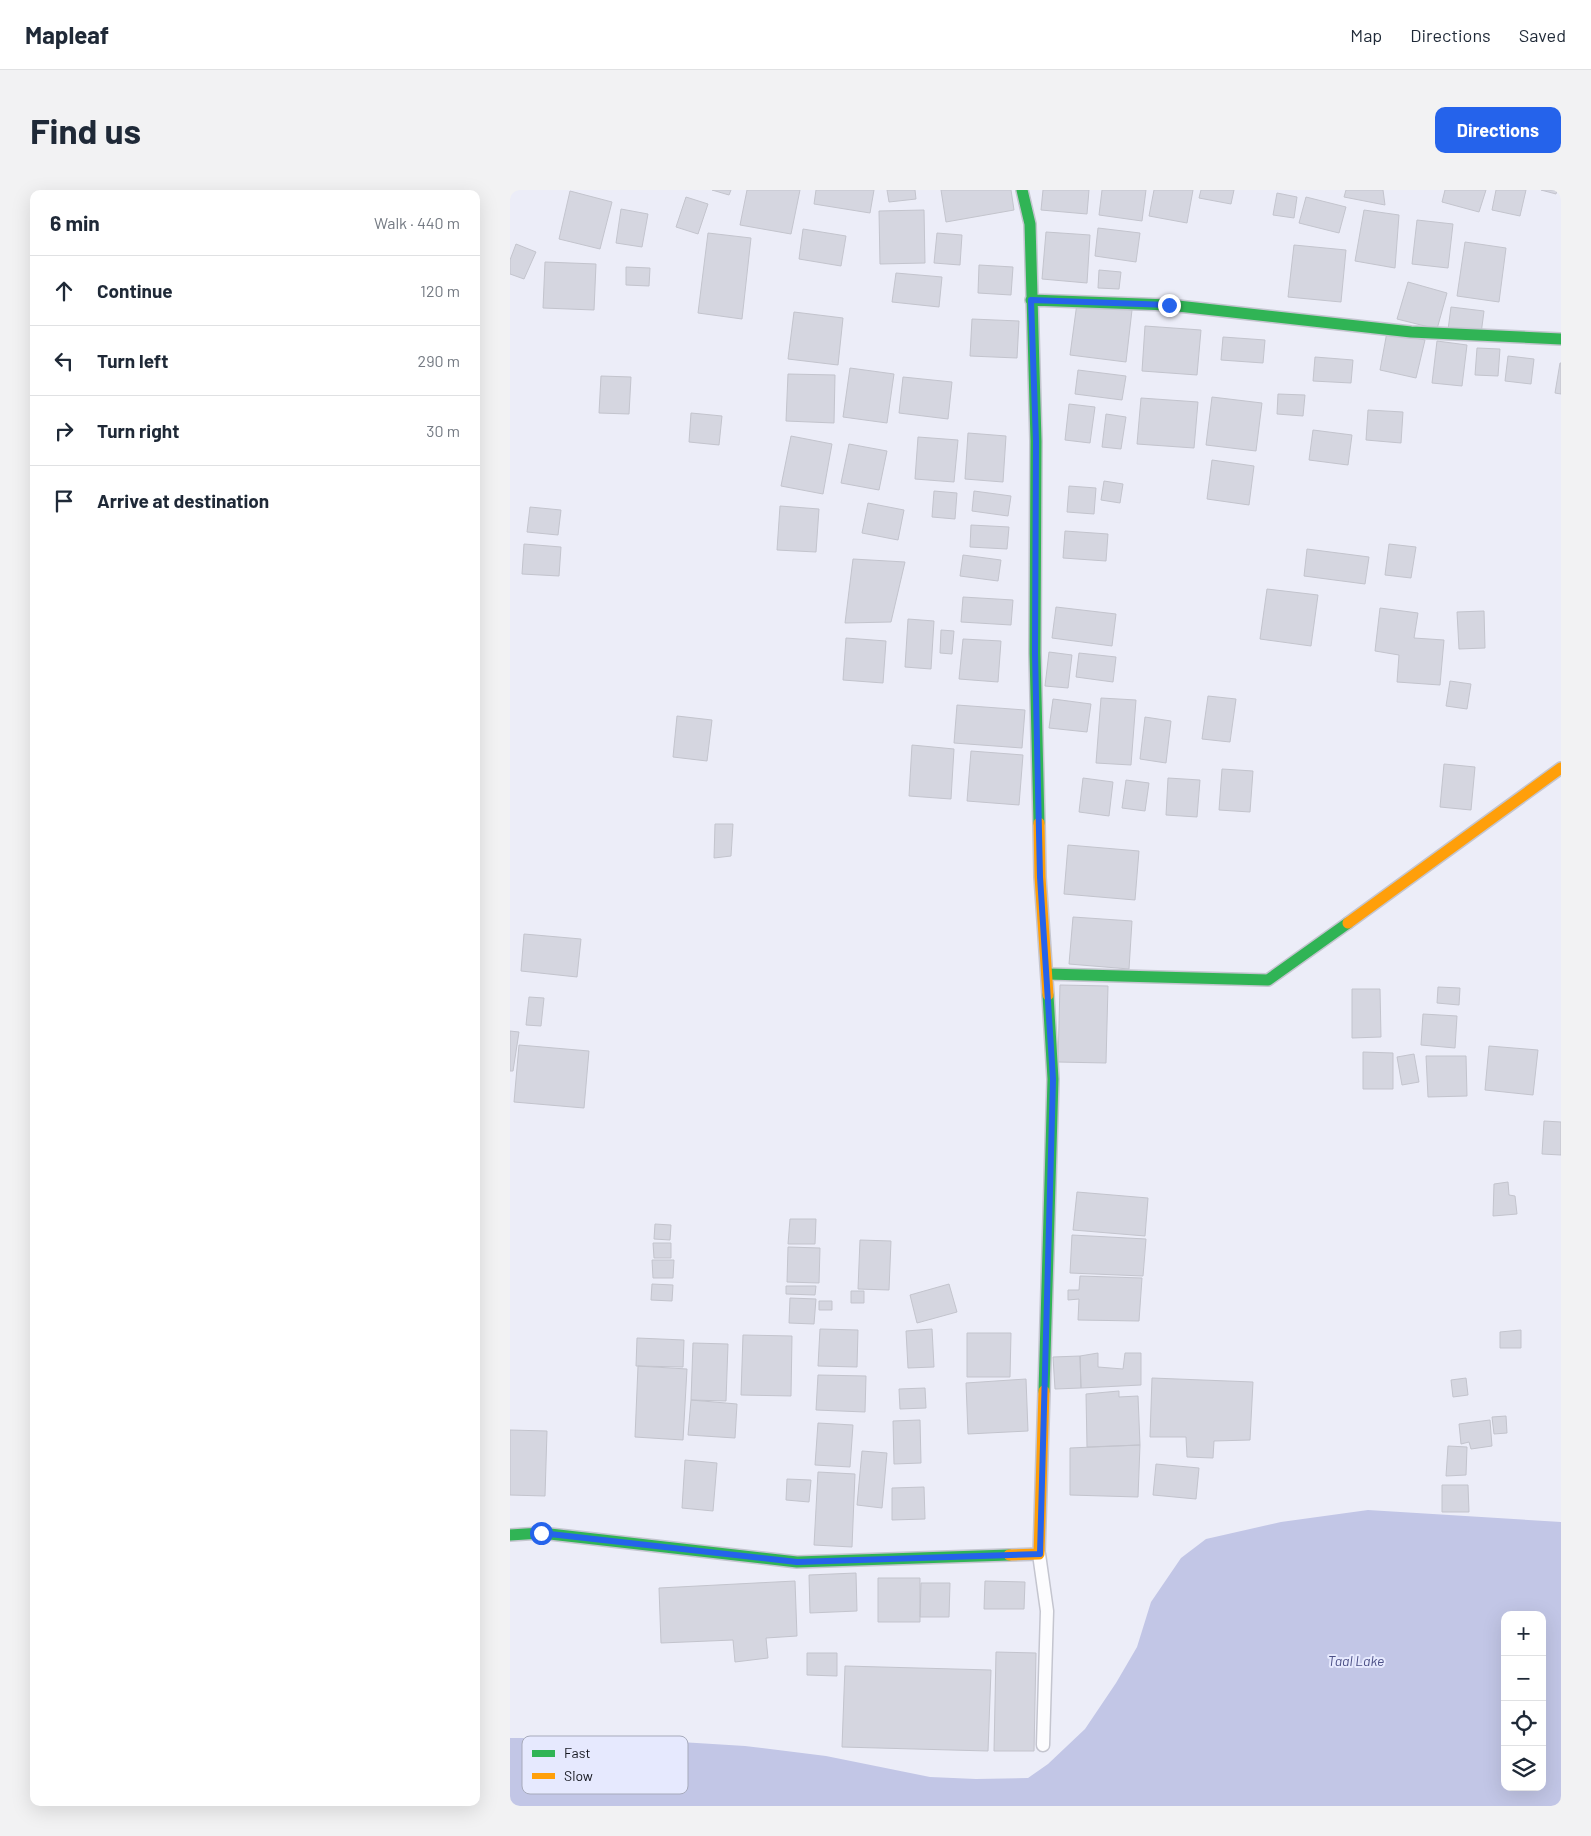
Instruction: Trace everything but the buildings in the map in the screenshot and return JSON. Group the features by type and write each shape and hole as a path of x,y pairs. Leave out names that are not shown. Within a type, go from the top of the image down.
{"street":[{"path":"510,1535 541,1533 797,1562 1040,1554 1053,1079 1040,877 1035,653 1036,441 1030,224 1022,190"},
{"path":"1031,300 1169,305 1411,332 1561,339"},
{"path":"1047,974 1268,980 1561,768"}],"lane":[{"path":"1040,1554 1047,1611 1043,1745"}],"water":[{"name":"Taal Lake","path":"1368,1510 1561,1522 1561,1806 510,1806 510,1738 522,1738 522,1794 688,1794 688,1742 745,1746 826,1756 930,1777 976,1779 1028,1778 1048,1764 1085,1729 1116,1683 1137,1647 1151,1602 1181,1558 1206,1539 1281,1522"}],"traffic: fast":[{"path":"1022,190 1030,224 1036,441 1035,653 1039,823"},
{"path":"1031,300 1169,305 1411,332 1561,339"},
{"path":"1047,974 1268,980 1348,923"},
{"path":"1044,1391 1053,1079 1048,995"},
{"path":"510,1535 541,1533 797,1562 1009,1555"}],"traffic: slow":[{"path":"1348,923 1561,768"},
{"path":"1039,823 1040,877 1048,995"},
{"path":"1009,1555 1039,1554 1044,1391"}],"route":[{"path":"541,1533 797,1562 1040,1554 1053,1079 1040,877 1035,653 1036,441 1031,300 1169,305"}]}
